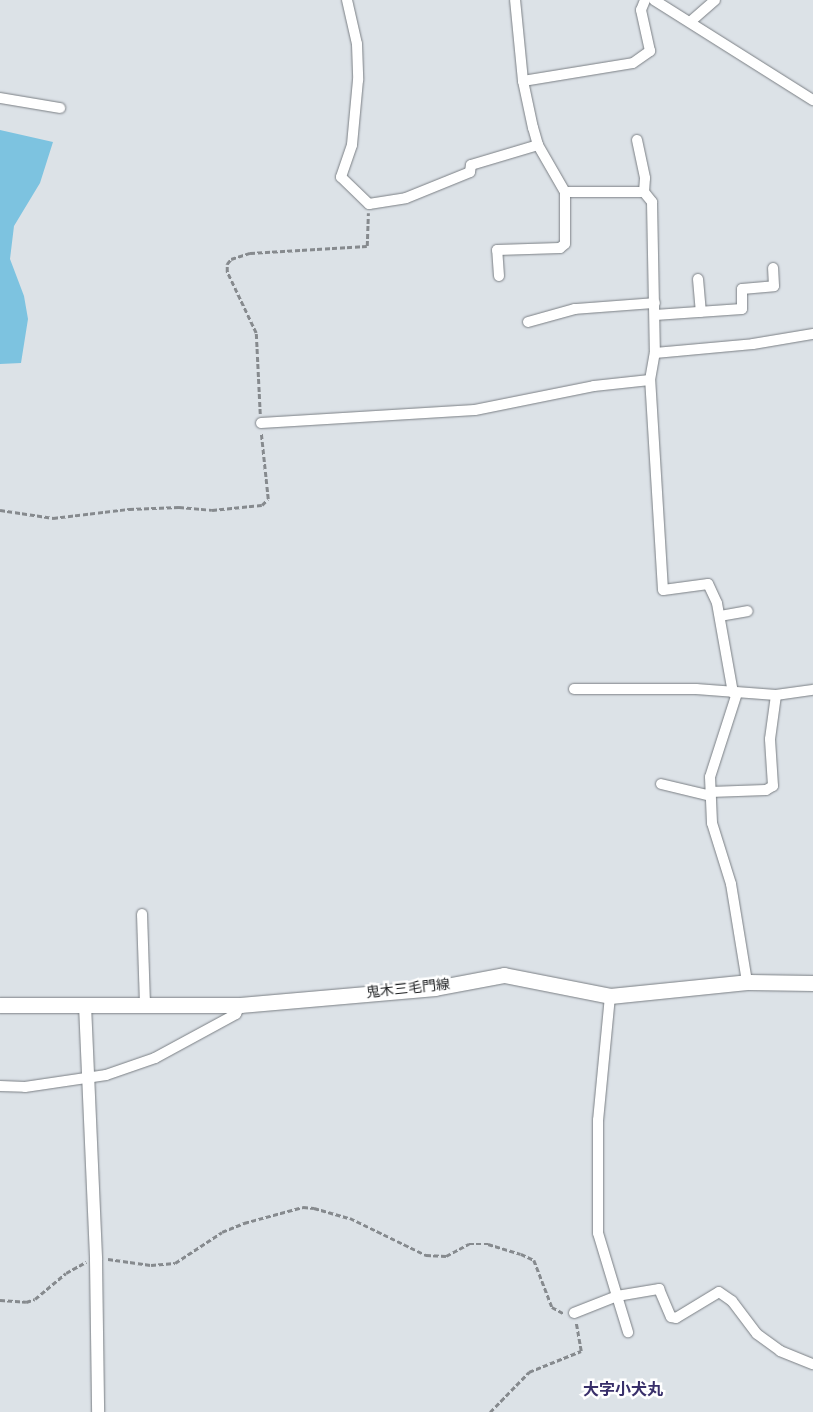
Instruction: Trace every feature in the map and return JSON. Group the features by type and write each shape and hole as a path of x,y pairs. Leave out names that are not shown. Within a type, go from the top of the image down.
{"main road":[{"name":"鬼木三毛門線","path":"0,1005 240,1004 435,988 504,975 610,996 747,982 813,983"}],"street":[{"path":"347,0 356,44 358,80 352,145 341,177 369,204 406,198 470,172 471,165 538,145"},
{"path":"499,276 497,250 560,248 565,244 565,192 538,145 523,80 515,0"},
{"path":"523,80 634,63 650,51 641,10 645,0"},
{"path":"654,0 813,100"},
{"path":"690,22 716,0"},
{"path":"0,98 60,108"},
{"path":"637,140 645,178 644,192 652,202 655,353 650,380 663,590 708,584 720,616 735,693 710,778 712,823 731,884 747,982"},
{"path":"565,192 644,192"},
{"path":"655,316 742,309 742,289 774,286 773,268"},
{"path":"698,279 701,312"},
{"path":"528,322 575,309 655,303"},
{"path":"655,353 753,344 813,334"},
{"path":"261,423 475,410 594,386 650,380"},
{"path":"720,616 748,611"},
{"path":"574,689 696,688 735,693 776,695 813,690"},
{"path":"660,784 710,794 766,790 773,786 770,738 776,695"},
{"path":"142,914 145,1005"},
{"path":"610,996 598,1120 598,1233 628,1332"},
{"path":"0,1086 25,1087 88,1076 106,1075 155,1058 236,1014 240,1004"},
{"path":"85,1005 96,1260 98,1412"},
{"path":"574,1313 617,1296 659,1289 671,1318 676,1318 719,1292 732,1300 757,1334 780,1351 813,1364"}],"path":[{"path":"0,510 53,518 129,509 179,507 212,510 262,505 268,499 261,454 256,333 227,272 227,264 231,259 250,253 367,246 369,204"},
{"path":"0,1300 26,1302 35,1299 66,1273 96,1260 151,1265 174,1263 222,1232 244,1223 303,1207 314,1208 350,1218 426,1255 446,1256 469,1244 479,1244 521,1254 534,1260 552,1307 559,1313 574,1313 582,1352 529,1372 490,1412"}],"water":[{"path":"0,130 53,142 40,183 14,226 10,259 24,296 28,319 21,363 0,364"}],"district":[{"name":"大字小犬丸","path":"623,1390"}]}
